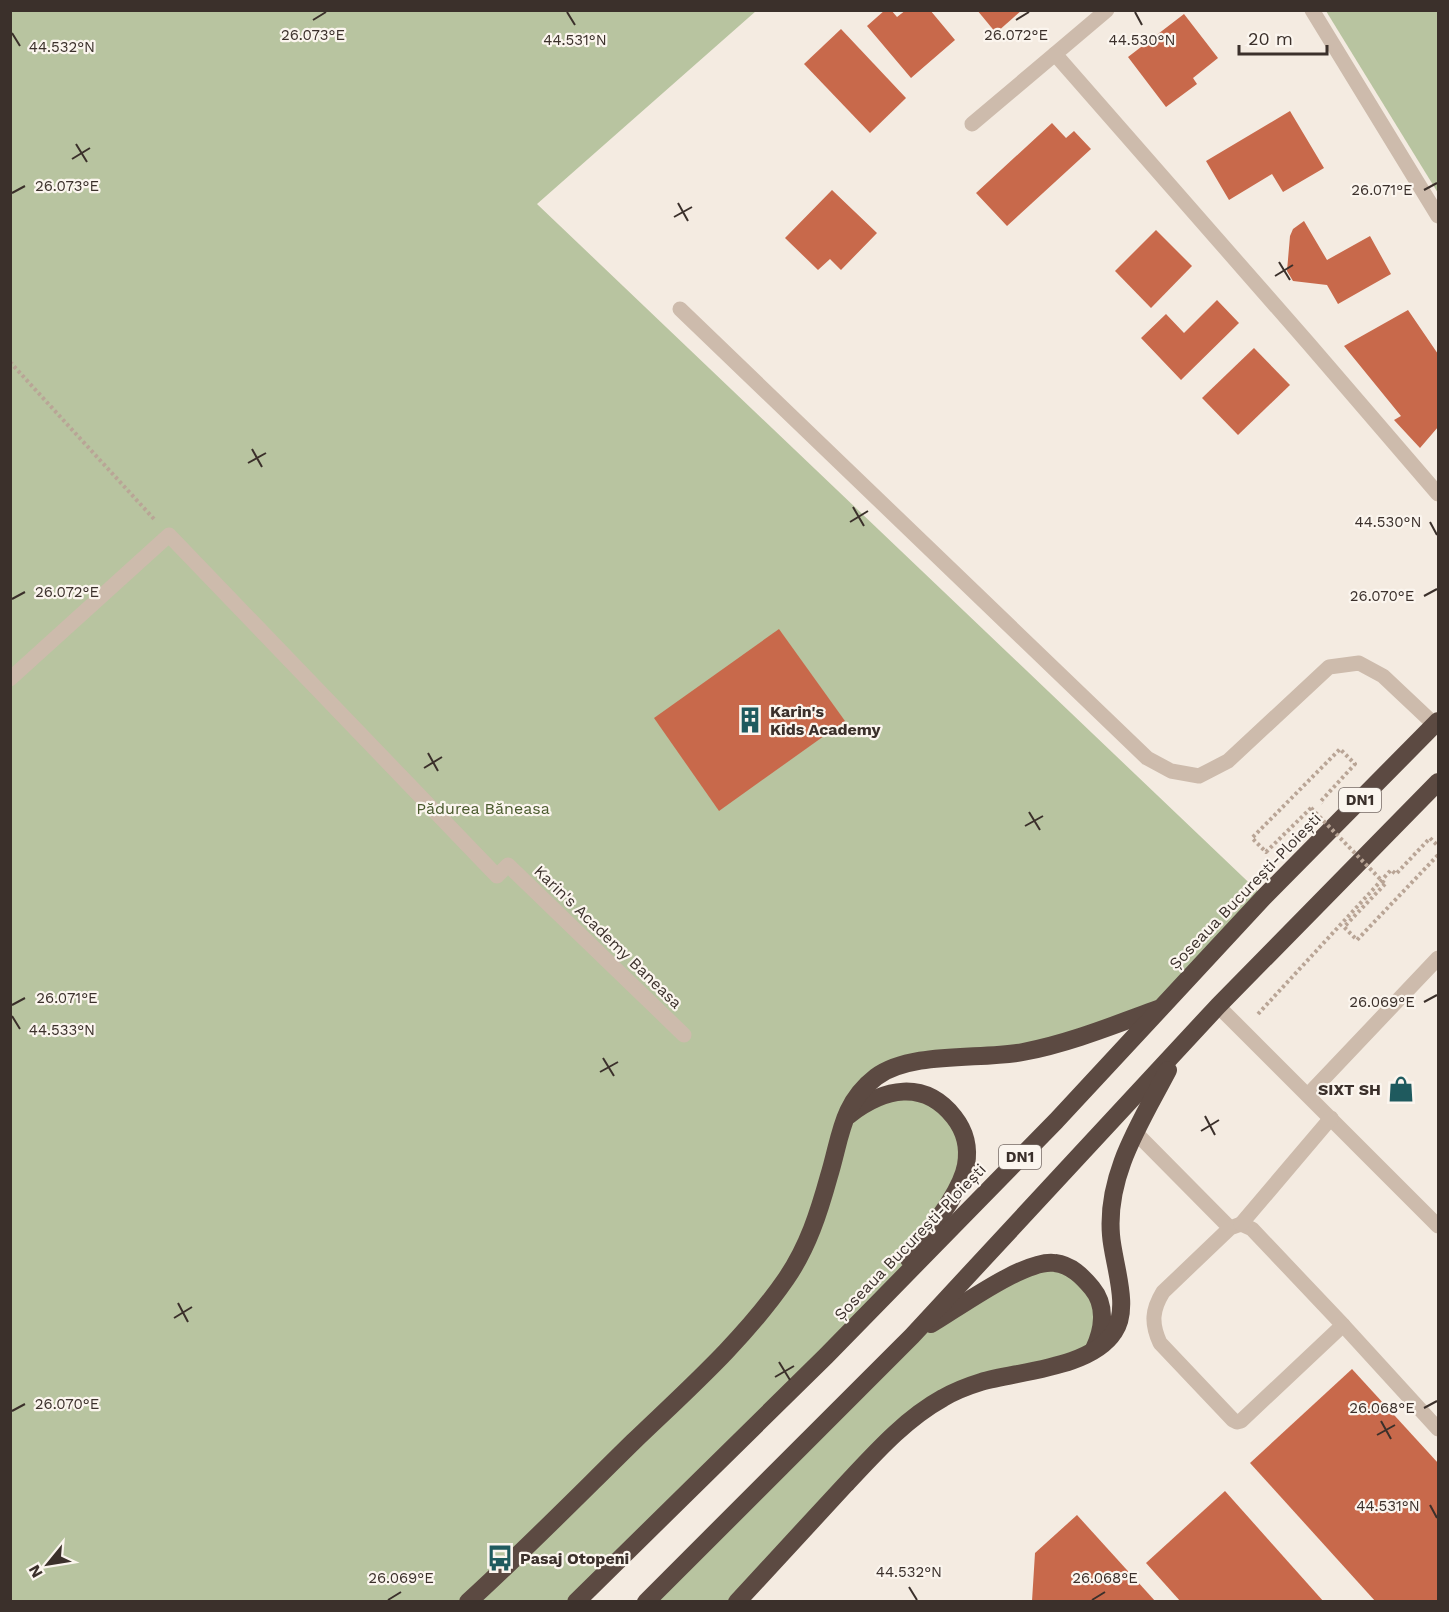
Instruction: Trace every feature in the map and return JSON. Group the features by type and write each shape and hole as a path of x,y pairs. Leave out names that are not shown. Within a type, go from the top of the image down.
{"highway":[{"name":"Șoseaua București-Ploiești","path":"576,1602 826,1356 1056,1121 1270,891 1437,723"},
{"name":"DN1","path":"646,1602 912,1336 1218,1006 1438,782"},
{"path":"468,1602 686,1391 763,1309 802,1253 814,1227 833,1164 843,1120 862,1089 878,1076 895,1067 915,1061 989,1057 1041,1048 1160,1008"},
{"path":"737,1602 890,1439 929,1406 963,1388 981,1382 1061,1365 1093,1350 1113,1334 1119,1324 1121,1312 1111,1238 1111,1198 1121,1165 1135,1132 1180,1047"},
{"path":"843,1120 861,1106 880,1096 898,1092 915,1092 932,1097 948,1109 964,1136 967,1151 966,1166 954,1195 877,1303"},
{"path":"912,1336 1014,1274 1036,1264 1054,1262 1071,1268 1083,1277 1095,1292 1101,1306 1102,1323 1099,1338 1093,1350"}],"street":[{"path":"972,124 1107,10"},
{"path":"1312,10 1438,216"},
{"path":"1055,54 1438,494"},
{"path":"680,309 1147,758 1171,771 1199,776 1228,761 1329,667 1359,663 1383,676 1437,723"},
{"path":"10,679 169,535"},
{"name":"Karin's Academy Baneasa","path":"169,535 497,876 508,865 684,1035"},
{"path":"1308,1095 1438,958"},
{"path":"1218,1006 1438,1226"},
{"path":"1331,1118 1235,1226 1163,1292 1156,1304 1153,1316 1154,1330 1160,1343 1237,1422 1241,1421 1342,1325"},
{"path":"1135,1132 1235,1226 1252,1229 1438,1429"}],"path":[{"path":"10,362 169,535"},
{"path":"1321,801 1355,764 1340,749 1252,838 1266,852 1311,808 1385,884 1344,927 1357,940 1438,855"},
{"path":"1243,1030 1391,870 1396,874 1430,838 1438,846"}],"green space":[{"name":"Pădurea Băneasa","path":"11,11 756,11 537,204 1264,897 1160,1008 1071,1040 915,1061 862,1089 915,1092 958,1123 962,1177 877,1303 576,1601 11,1602"},
{"path":"1326,11 1438,11 1438,193"},
{"path":"1054,1262 1095,1292 1093,1350 945,1396 737,1601 646,1602 912,1336"}],"building":[{"path":"885,10 891,10 897,17 906,10 930,10 955,40 911,78 867,26"},
{"path":"977,10 1022,10 996,33"},
{"path":"1184,14 1218,58 1193,78 1197,84 1166,107 1128,57"},
{"path":"841,29 906,98 870,133 804,64"},
{"path":"1290,111 1324,168 1283,192 1272,174 1229,200 1206,161"},
{"path":"1052,123 1066,138 1074,131 1091,149 1007,226 976,193"},
{"path":"832,190 877,233 841,270 830,259 818,270 785,238"},
{"path":"1304,221 1327,260 1370,236 1391,274 1338,304 1327,285 1293,281 1287,271 1290,236 1293,229"},
{"path":"1156,230 1192,266 1151,308 1115,271"},
{"path":"1217,300 1239,323 1181,380 1141,338 1166,314 1184,333"},
{"path":"1408,310 1438,354 1438,427 1420,448 1394,420 1401,416 1344,346"},
{"path":"1254,348 1290,385 1238,435 1202,398"},
{"name":"Karin's Kids Academy","path":"779,629 845,721 719,811 654,718"},
{"path":"1352,1369 1438,1463 1438,1602 1376,1602 1250,1463"},
{"path":"1225,1491 1324,1602 1181,1602 1146,1563"},
{"path":"1077,1515 1156,1602 1032,1601 1035,1553"}],"place":[{"name":"Karin's Kids Academy","path":"750,720"},
{"name":"SIXT SH","path":"1401,1089"},
{"name":"Pasaj Otopeni","path":"500,1558"}]}
